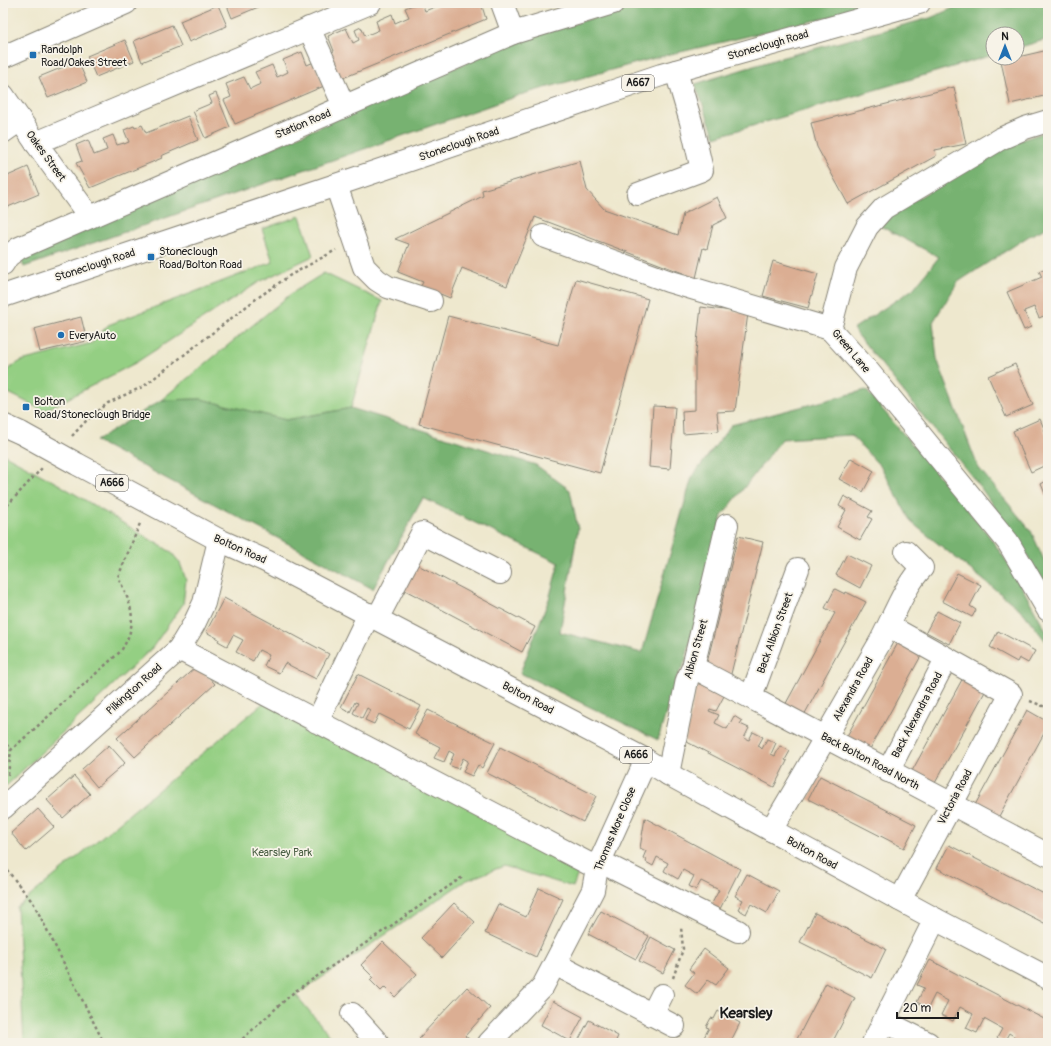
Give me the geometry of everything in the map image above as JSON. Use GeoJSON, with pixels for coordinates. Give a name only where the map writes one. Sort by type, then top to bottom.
{"type":"FeatureCollection","features":[{"type":"Feature","properties":{"kind":"street"},"geometry":{"type":"LineString","coordinates":[[3,57],[126,3]]}},
{"type":"Feature","properties":{"kind":"street"},"geometry":{"type":"LineString","coordinates":[[36,143],[370,3]]}},
{"type":"Feature","properties":{"kind":"street"},"geometry":{"type":"LineString","coordinates":[[502,3],[513,32]]}},
{"type":"Feature","properties":{"kind":"street","name":"Station Road"},"geometry":{"type":"LineString","coordinates":[[3,264],[8,256],[19,248],[89,216],[513,32],[613,3]]}},
{"type":"Feature","properties":{"kind":"street","name":"Stoneclough Road"},"geometry":{"type":"LineString","coordinates":[[4,291],[336,185],[676,71],[919,3]]}},
{"type":"Feature","properties":{"kind":"street"},"geometry":{"type":"LineString","coordinates":[[309,28],[344,106]]}},
{"type":"Feature","properties":{"kind":"street"},"geometry":{"type":"LineString","coordinates":[[638,194],[702,170],[691,122],[676,71]]}},
{"type":"Feature","properties":{"kind":"street","name":"Oakes Street"},"geometry":{"type":"LineString","coordinates":[[3,95],[12,126],[36,143],[89,216]]}},
{"type":"Feature","properties":{"kind":"street","name":"Green Lane"},"geometry":{"type":"LineString","coordinates":[[1048,121],[1025,128],[1000,139],[884,208],[867,227],[846,268],[830,329],[869,372],[1008,542],[1048,610]]}},
{"type":"Feature","properties":{"kind":"street"},"geometry":{"type":"LineString","coordinates":[[336,185],[364,266],[377,280],[388,287],[431,301]]}},
{"type":"Feature","properties":{"kind":"street"},"geometry":{"type":"LineString","coordinates":[[543,236],[668,281],[830,329]]}},
{"type":"Feature","properties":{"kind":"street","name":"Bolton Road"},"geometry":{"type":"LineString","coordinates":[[12,429],[219,540],[266,561],[646,760],[668,774],[935,919],[1048,978]]}},
{"type":"Feature","properties":{"kind":"street","name":"Albion Street"},"geometry":{"type":"LineString","coordinates":[[668,774],[687,680],[693,667],[727,525]]}},
{"type":"Feature","properties":{"kind":"street"},"geometry":{"type":"LineString","coordinates":[[317,722],[373,617],[422,533],[500,572]]}},
{"type":"Feature","properties":{"kind":"street","name":"Pilkington Road"},"geometry":{"type":"LineString","coordinates":[[3,808],[179,649],[194,624],[204,603],[219,540]]}},
{"type":"Feature","properties":{"kind":"street","name":"Alexandra Road"},"geometry":{"type":"LineString","coordinates":[[771,830],[889,626],[908,586],[922,568],[906,552]]}},
{"type":"Feature","properties":{"kind":"street","name":"Back Albion Street"},"geometry":{"type":"LineString","coordinates":[[751,697],[798,569]]}},
{"type":"Feature","properties":{"kind":"street"},"geometry":{"type":"LineString","coordinates":[[889,626],[946,659]]}},
{"type":"Feature","properties":{"kind":"street"},"geometry":{"type":"LineString","coordinates":[[179,649],[317,722],[598,864],[738,931]]}},
{"type":"Feature","properties":{"kind":"street","name":"Victoria Road"},"geometry":{"type":"LineString","coordinates":[[900,900],[1011,694],[946,659]]}},
{"type":"Feature","properties":{"kind":"street","name":"Back Alexandra Road"},"geometry":{"type":"LineString","coordinates":[[888,771],[946,659]]}},
{"type":"Feature","properties":{"kind":"street","name":"Back Bolton Road North"},"geometry":{"type":"LineString","coordinates":[[693,667],[1048,854]]}},
{"type":"Feature","properties":{"kind":"street","name":"Thomas More Close"},"geometry":{"type":"LineString","coordinates":[[489,1043],[543,986],[593,890],[598,864],[646,760]]}},
{"type":"Feature","properties":{"kind":"street"},"geometry":{"type":"LineString","coordinates":[[873,1043],[935,919]]}},
{"type":"Feature","properties":{"kind":"street"},"geometry":{"type":"LineString","coordinates":[[555,964],[674,1026]]}},
{"type":"Feature","properties":{"kind":"street"},"geometry":{"type":"LineString","coordinates":[[652,1015],[662,995]]}},
{"type":"Feature","properties":{"kind":"street"},"geometry":{"type":"LineString","coordinates":[[352,1014],[378,1043]]}},
{"type":"Feature","properties":{"kind":"street"},"geometry":{"type":"LineString","coordinates":[[884,1021],[928,1043]]}},
{"type":"Feature","properties":{"kind":"path"},"geometry":{"type":"LineString","coordinates":[[144,386],[256,299],[289,276],[354,240]]}},
{"type":"Feature","properties":{"kind":"path"},"geometry":{"type":"LineString","coordinates":[[3,740],[11,750],[120,651],[128,640],[132,627],[132,615],[129,600],[118,577],[148,502]]}},
{"type":"Feature","properties":{"kind":"path"},"geometry":{"type":"LineString","coordinates":[[3,865],[34,904],[104,1043]]}},
{"type":"Feature","properties":{"kind":"path"},"geometry":{"type":"LineString","coordinates":[[238,1043],[294,992],[464,876]]}},
{"type":"Feature","properties":{"kind":"path"},"geometry":{"type":"LineString","coordinates":[[662,995],[670,988],[683,949],[680,902]]}},
{"type":"Feature","properties":{"kind":"green space"},"geometry":{"type":"Polygon","coordinates":[[[643,3],[884,3],[655,58],[523,94],[24,267],[20,258],[516,41],[643,3]]]}},
{"type":"Feature","properties":{"kind":"green space"},"geometry":{"type":"Polygon","coordinates":[[[965,3],[1048,3],[1048,39],[1025,46],[1025,26],[985,26],[985,57],[715,137],[695,84],[780,58],[930,18],[965,3]]]}},
{"type":"Feature","properties":{"kind":"green space"},"geometry":{"type":"Polygon","coordinates":[[[1048,131],[1048,227],[1029,236],[958,282],[933,322],[937,359],[978,467],[1031,531],[1048,569],[1048,593],[1027,555],[981,488],[853,329],[913,289],[939,257],[878,225],[896,211],[1009,144],[1048,131]]]}},
{"type":"Feature","properties":{"kind":"green space"},"geometry":{"type":"Polygon","coordinates":[[[300,216],[313,256],[259,282],[137,362],[44,411],[3,390],[3,377],[7,370],[21,361],[92,343],[108,325],[273,262],[262,229],[300,216]]]}},
{"type":"Feature","properties":{"kind":"green space"},"geometry":{"type":"Polygon","coordinates":[[[324,273],[382,301],[351,408],[286,420],[201,399],[161,400],[292,293],[324,273]]]}},
{"type":"Feature","properties":{"kind":"green space"},"geometry":{"type":"Polygon","coordinates":[[[866,390],[984,529],[1010,566],[1048,634],[1048,644],[1022,611],[911,522],[881,467],[851,435],[782,439],[722,516],[685,662],[676,679],[658,740],[520,673],[549,599],[559,563],[423,498],[373,589],[96,441],[161,400],[201,399],[286,420],[351,408],[536,465],[570,490],[578,529],[560,632],[642,653],[692,477],[731,425],[866,390]]]}},
{"type":"Feature","properties":{"kind":"green space"},"geometry":{"type":"Polygon","coordinates":[[[3,454],[60,485],[171,552],[180,563],[186,580],[183,604],[152,648],[6,786],[3,783],[3,454]]]}},
{"type":"Feature","properties":{"kind":"green space","name":"Kearsley Park"},"geometry":{"type":"Polygon","coordinates":[[[268,699],[581,865],[573,887],[504,866],[465,881],[296,995],[336,1043],[24,1043],[17,907],[268,699]]]}},
{"type":"Feature","properties":{"kind":"building"},"geometry":{"type":"Polygon","coordinates":[[[226,3],[268,3],[232,18],[226,3]]]}},
{"type":"Feature","properties":{"kind":"building"},"geometry":{"type":"Polygon","coordinates":[[[422,3],[425,11],[437,6],[436,3],[481,3],[486,19],[338,80],[327,54],[334,51],[328,36],[346,28],[353,43],[359,40],[355,30],[361,27],[365,36],[379,30],[376,21],[392,14],[395,23],[409,17],[405,8],[422,3]]]}},
{"type":"Feature","properties":{"kind":"building"},"geometry":{"type":"Polygon","coordinates":[[[218,5],[227,26],[189,42],[180,21],[218,5]]]}},
{"type":"Feature","properties":{"kind":"building"},"geometry":{"type":"Polygon","coordinates":[[[172,25],[181,46],[142,62],[134,41],[172,25]]]}},
{"type":"Feature","properties":{"kind":"building"},"geometry":{"type":"Polygon","coordinates":[[[125,40],[134,61],[96,77],[87,56],[125,40]]]}},
{"type":"Feature","properties":{"kind":"building"},"geometry":{"type":"Polygon","coordinates":[[[1048,50],[1048,95],[1010,104],[1002,66],[1025,66],[1025,55],[1048,50]]]}},
{"type":"Feature","properties":{"kind":"building"},"geometry":{"type":"Polygon","coordinates":[[[302,52],[307,65],[314,62],[324,86],[235,124],[224,100],[231,97],[226,84],[244,77],[250,89],[261,84],[255,72],[272,65],[277,77],[282,75],[288,72],[283,60],[302,52]]]}},
{"type":"Feature","properties":{"kind":"building"},"geometry":{"type":"Polygon","coordinates":[[[78,61],[87,82],[48,98],[39,77],[78,61]]]}},
{"type":"Feature","properties":{"kind":"building"},"geometry":{"type":"Polygon","coordinates":[[[954,87],[966,144],[935,150],[936,156],[848,204],[817,147],[811,123],[954,87]]]}},
{"type":"Feature","properties":{"kind":"building"},"geometry":{"type":"Polygon","coordinates":[[[216,93],[230,127],[205,138],[193,111],[212,103],[209,96],[216,93]]]}},
{"type":"Feature","properties":{"kind":"building"},"geometry":{"type":"Polygon","coordinates":[[[188,116],[198,140],[161,156],[162,158],[90,188],[76,163],[82,161],[76,145],[88,140],[94,155],[107,150],[103,139],[113,135],[117,145],[129,142],[124,130],[142,125],[146,133],[188,116]]]}},
{"type":"Feature","properties":{"kind":"building"},"geometry":{"type":"Polygon","coordinates":[[[580,161],[587,190],[604,209],[678,235],[683,214],[717,197],[727,218],[713,225],[707,249],[703,248],[696,278],[535,217],[507,286],[462,268],[450,298],[421,286],[423,282],[398,272],[409,244],[395,239],[483,196],[482,190],[580,161]]]}},
{"type":"Feature","properties":{"kind":"building"},"geometry":{"type":"Polygon","coordinates":[[[28,167],[39,194],[3,209],[3,178],[28,167]]]}},
{"type":"Feature","properties":{"kind":"building"},"geometry":{"type":"Polygon","coordinates":[[[773,261],[818,274],[808,308],[763,296],[773,261]]]}},
{"type":"Feature","properties":{"kind":"building"},"geometry":{"type":"Polygon","coordinates":[[[1048,267],[1048,314],[1039,318],[1034,307],[1024,311],[1031,327],[1024,330],[1007,292],[1042,277],[1039,271],[1048,267]]]}},
{"type":"Feature","properties":{"kind":"building"},"geometry":{"type":"Polygon","coordinates":[[[576,279],[648,299],[600,473],[419,424],[448,316],[558,345],[576,279]]]}},
{"type":"Feature","properties":{"kind":"building"},"geometry":{"type":"Polygon","coordinates":[[[701,307],[748,313],[735,411],[717,412],[719,431],[683,434],[682,411],[695,410],[695,360],[701,307]]]}},
{"type":"Feature","properties":{"kind":"building","name":"EveryAuto"},"geometry":{"type":"Polygon","coordinates":[[[81,317],[87,341],[40,352],[34,329],[81,317]]]}},
{"type":"Feature","properties":{"kind":"building"},"geometry":{"type":"Polygon","coordinates":[[[1015,364],[1033,405],[1006,417],[988,376],[1015,364]]]}},
{"type":"Feature","properties":{"kind":"building"},"geometry":{"type":"Polygon","coordinates":[[[653,406],[675,407],[670,469],[649,467],[653,406]]]}},
{"type":"Feature","properties":{"kind":"building"},"geometry":{"type":"Polygon","coordinates":[[[1040,419],[1048,438],[1048,464],[1031,472],[1013,431],[1040,419]]]}},
{"type":"Feature","properties":{"kind":"building"},"geometry":{"type":"Polygon","coordinates":[[[851,458],[874,471],[863,492],[839,479],[851,458]]]}},
{"type":"Feature","properties":{"kind":"building"},"geometry":{"type":"Polygon","coordinates":[[[1048,480],[1048,501],[1041,484],[1048,480]]]}},
{"type":"Feature","properties":{"kind":"building"},"geometry":{"type":"Polygon","coordinates":[[[844,496],[872,511],[868,517],[872,519],[860,540],[837,527],[846,510],[839,506],[844,496]]]}},
{"type":"Feature","properties":{"kind":"building"},"geometry":{"type":"Polygon","coordinates":[[[738,536],[763,542],[730,678],[706,667],[738,536]]]}},
{"type":"Feature","properties":{"kind":"building"},"geometry":{"type":"Polygon","coordinates":[[[847,554],[871,566],[860,588],[836,575],[847,554]]]}},
{"type":"Feature","properties":{"kind":"building"},"geometry":{"type":"Polygon","coordinates":[[[416,564],[535,627],[522,652],[403,589],[416,564]]]}},
{"type":"Feature","properties":{"kind":"building"},"geometry":{"type":"Polygon","coordinates":[[[957,573],[981,585],[970,606],[976,610],[972,617],[942,601],[957,573]]]}},
{"type":"Feature","properties":{"kind":"building"},"geometry":{"type":"Polygon","coordinates":[[[835,589],[845,594],[846,592],[866,602],[803,717],[784,707],[835,613],[825,608],[835,589]]]}},
{"type":"Feature","properties":{"kind":"building"},"geometry":{"type":"Polygon","coordinates":[[[224,598],[329,654],[316,679],[285,663],[279,673],[264,666],[269,655],[259,650],[253,661],[236,652],[243,640],[233,635],[227,646],[218,641],[219,639],[206,632],[224,598]]]}},
{"type":"Feature","properties":{"kind":"building"},"geometry":{"type":"Polygon","coordinates":[[[937,611],[960,623],[949,644],[926,632],[937,611]]]}},
{"type":"Feature","properties":{"kind":"building"},"geometry":{"type":"Polygon","coordinates":[[[998,631],[1035,651],[1028,663],[1019,658],[1017,662],[990,647],[998,631]]]}},
{"type":"Feature","properties":{"kind":"building"},"geometry":{"type":"Polygon","coordinates":[[[899,641],[922,654],[870,749],[847,736],[899,641]]]}},
{"type":"Feature","properties":{"kind":"building"},"geometry":{"type":"Polygon","coordinates":[[[198,665],[215,684],[135,757],[117,738],[198,665]]]}},
{"type":"Feature","properties":{"kind":"building"},"geometry":{"type":"Polygon","coordinates":[[[358,674],[421,706],[409,729],[379,714],[374,724],[365,720],[370,710],[367,708],[362,718],[353,713],[358,703],[355,702],[350,712],[341,707],[358,674]]]}},
{"type":"Feature","properties":{"kind":"building"},"geometry":{"type":"Polygon","coordinates":[[[964,676],[987,688],[935,783],[912,771],[964,676]]]}},
{"type":"Feature","properties":{"kind":"building"},"geometry":{"type":"Polygon","coordinates":[[[697,682],[724,696],[716,711],[710,709],[709,711],[719,715],[715,723],[727,729],[734,716],[742,721],[740,724],[749,728],[744,738],[749,740],[753,732],[763,737],[758,746],[762,749],[767,739],[776,743],[771,754],[775,756],[780,746],[790,751],[785,760],[787,761],[774,787],[685,741],[697,682]]]}},
{"type":"Feature","properties":{"kind":"building"},"geometry":{"type":"Polygon","coordinates":[[[428,710],[495,743],[482,768],[478,765],[472,776],[463,772],[468,761],[463,758],[458,769],[449,765],[454,754],[449,751],[444,762],[434,758],[440,747],[415,734],[428,710]]]}},
{"type":"Feature","properties":{"kind":"building"},"geometry":{"type":"Polygon","coordinates":[[[1027,710],[1048,722],[1048,726],[998,818],[975,805],[1027,710]]]}},
{"type":"Feature","properties":{"kind":"building"},"geometry":{"type":"Polygon","coordinates":[[[109,745],[125,763],[97,787],[82,769],[109,745]]]}},
{"type":"Feature","properties":{"kind":"building"},"geometry":{"type":"Polygon","coordinates":[[[500,747],[596,796],[583,822],[487,773],[500,747]]]}},
{"type":"Feature","properties":{"kind":"building"},"geometry":{"type":"Polygon","coordinates":[[[74,776],[90,794],[63,818],[47,800],[74,776]]]}},
{"type":"Feature","properties":{"kind":"building"},"geometry":{"type":"Polygon","coordinates":[[[820,776],[916,825],[904,848],[808,799],[820,776]]]}},
{"type":"Feature","properties":{"kind":"building"},"geometry":{"type":"Polygon","coordinates":[[[38,809],[54,827],[26,851],[11,833],[38,809]]]}},
{"type":"Feature","properties":{"kind":"building"},"geometry":{"type":"Polygon","coordinates":[[[645,818],[740,869],[718,913],[709,909],[719,890],[701,881],[696,890],[689,886],[694,876],[683,870],[678,879],[664,871],[668,863],[657,857],[653,866],[646,862],[647,860],[643,858],[646,851],[640,848],[645,818]]]}},
{"type":"Feature","properties":{"kind":"building"},"geometry":{"type":"Polygon","coordinates":[[[949,845],[1048,896],[1048,925],[937,868],[949,845]]]}},
{"type":"Feature","properties":{"kind":"building"},"geometry":{"type":"Polygon","coordinates":[[[747,874],[779,891],[767,913],[751,904],[746,914],[738,909],[743,900],[735,896],[747,874]]]}},
{"type":"Feature","properties":{"kind":"building"},"geometry":{"type":"Polygon","coordinates":[[[539,888],[563,899],[536,957],[485,933],[498,904],[526,917],[539,888]]]}},
{"type":"Feature","properties":{"kind":"building"},"geometry":{"type":"Polygon","coordinates":[[[454,903],[475,922],[442,958],[421,938],[454,903]]]}},
{"type":"Feature","properties":{"kind":"building"},"geometry":{"type":"Polygon","coordinates":[[[601,911],[649,936],[636,959],[588,934],[601,911]]]}},
{"type":"Feature","properties":{"kind":"building"},"geometry":{"type":"Polygon","coordinates":[[[815,913],[886,949],[872,978],[800,942],[815,913]]]}},
{"type":"Feature","properties":{"kind":"building"},"geometry":{"type":"Polygon","coordinates":[[[651,937],[675,950],[663,973],[639,961],[651,937]]]}},
{"type":"Feature","properties":{"kind":"building"},"geometry":{"type":"Polygon","coordinates":[[[383,942],[417,974],[395,997],[385,987],[381,991],[370,980],[373,977],[361,965],[383,942]]]}},
{"type":"Feature","properties":{"kind":"building"},"geometry":{"type":"Polygon","coordinates":[[[704,949],[729,968],[716,985],[708,980],[697,994],[685,985],[694,973],[689,969],[704,949]]]}},
{"type":"Feature","properties":{"kind":"building"},"geometry":{"type":"Polygon","coordinates":[[[930,960],[1048,1021],[1048,1043],[1027,1043],[1023,1041],[1022,1043],[1012,1043],[1015,1037],[1009,1033],[1004,1042],[997,1038],[1002,1029],[984,1019],[977,1033],[966,1028],[973,1014],[960,1007],[953,1021],[941,1015],[948,1001],[935,994],[928,1008],[917,1002],[924,988],[917,985],[930,960]]]}},
{"type":"Feature","properties":{"kind":"building"},"geometry":{"type":"Polygon","coordinates":[[[826,983],[855,998],[832,1043],[804,1043],[797,1039],[826,983]]]}},
{"type":"Feature","properties":{"kind":"building"},"geometry":{"type":"Polygon","coordinates":[[[467,987],[490,1008],[465,1036],[469,1039],[465,1043],[424,1043],[419,1038],[467,987]]]}},
{"type":"Feature","properties":{"kind":"building"},"geometry":{"type":"Polygon","coordinates":[[[553,1001],[583,1017],[570,1041],[541,1025],[553,1001]]]}},
{"type":"Feature","properties":{"kind":"building"},"geometry":{"type":"Polygon","coordinates":[[[718,1011],[740,1023],[730,1043],[706,1043],[702,1041],[709,1028],[706,1027],[711,1018],[714,1019],[718,1011]]]}},
{"type":"Feature","properties":{"kind":"building"},"geometry":{"type":"Polygon","coordinates":[[[589,1020],[618,1036],[615,1043],[577,1043],[589,1020]]]}},
{"type":"Feature","properties":{"kind":"place","name":"Randolph Road/Oakes Street"},"geometry":{"type":"Point","coordinates":[33,55]}},
{"type":"Feature","properties":{"kind":"place","name":"Stoneclough Road/Bolton Road"},"geometry":{"type":"Point","coordinates":[151,257]}},
{"type":"Feature","properties":{"kind":"place","name":"EveryAuto"},"geometry":{"type":"Point","coordinates":[61,335]}},
{"type":"Feature","properties":{"kind":"place","name":"Bolton Road/Stoneclough Bridge"},"geometry":{"type":"Point","coordinates":[26,407]}},
{"type":"Feature","properties":{"kind":"district","name":"Kearsley"},"geometry":{"type":"Point","coordinates":[746,1013]}}]}
